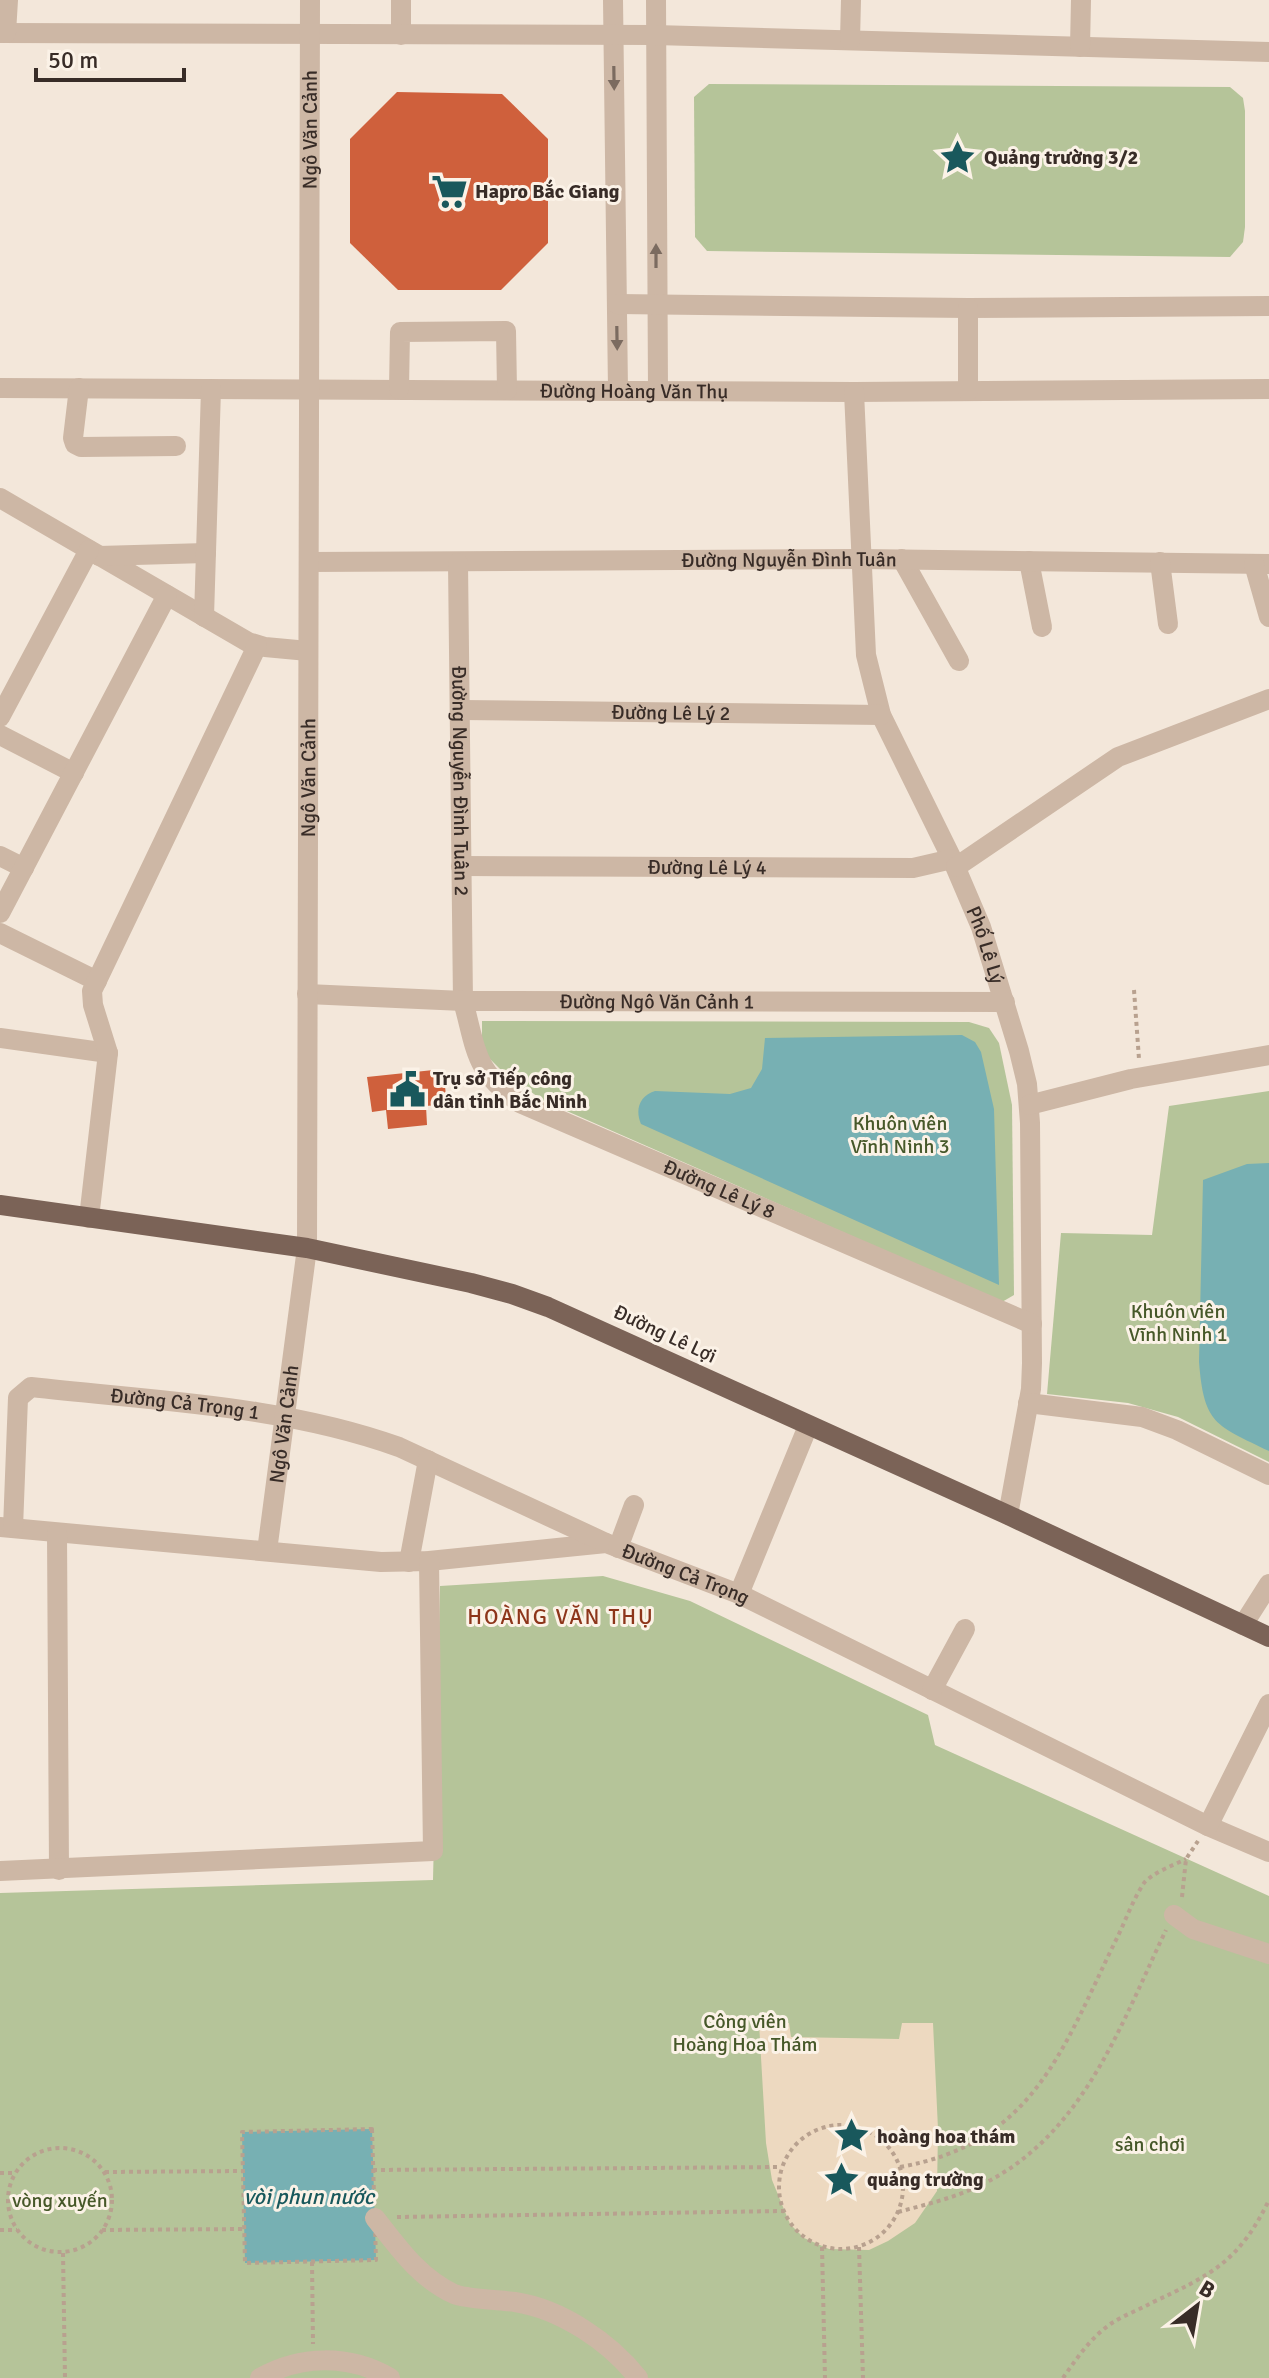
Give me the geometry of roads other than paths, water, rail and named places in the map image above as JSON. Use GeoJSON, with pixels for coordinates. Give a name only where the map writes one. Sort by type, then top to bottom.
{"type":"FeatureCollection","features":[{"type":"Feature","properties":{"kind":"main road","name":"Đường Lê Lợi"},"geometry":{"type":"LineString","coordinates":[[0,1205],[307,1248],[512,1294],[548,1307],[1008,1515],[1269,1637]]}},
{"type":"Feature","properties":{"kind":"street"},"geometry":{"type":"LineString","coordinates":[[8,0],[3,33],[655,35],[1269,52]]}},
{"type":"Feature","properties":{"kind":"street","name":"Ngô Văn Cảnh"},"geometry":{"type":"LineString","coordinates":[[267,1551],[307,1248],[310,0]]}},
{"type":"Feature","properties":{"kind":"street"},"geometry":{"type":"LineString","coordinates":[[401,0],[401,35]]}},
{"type":"Feature","properties":{"kind":"street"},"geometry":{"type":"LineString","coordinates":[[613,0],[618,390]]}},
{"type":"Feature","properties":{"kind":"street"},"geometry":{"type":"LineString","coordinates":[[656,0],[658,390]]}},
{"type":"Feature","properties":{"kind":"street"},"geometry":{"type":"LineString","coordinates":[[850,40],[851,0]]}},
{"type":"Feature","properties":{"kind":"street"},"geometry":{"type":"LineString","coordinates":[[1080,47],[1081,0]]}},
{"type":"Feature","properties":{"kind":"street"},"geometry":{"type":"LineString","coordinates":[[1269,298],[1269,326]]}},
{"type":"Feature","properties":{"kind":"street"},"geometry":{"type":"LineString","coordinates":[[617,304],[968,308],[1269,306]]}},
{"type":"Feature","properties":{"kind":"street"},"geometry":{"type":"LineString","coordinates":[[968,308],[968,391]]}},
{"type":"Feature","properties":{"kind":"street"},"geometry":{"type":"LineString","coordinates":[[399,389],[400,332],[506,331],[507,390]]}},
{"type":"Feature","properties":{"kind":"street","name":"Đường Hoàng Văn Thụ"},"geometry":{"type":"LineString","coordinates":[[0,388],[854,392],[1269,389]]}},
{"type":"Feature","properties":{"kind":"street"},"geometry":{"type":"LineString","coordinates":[[79,388],[73,438],[75,444],[81,447],[176,446]]}},
{"type":"Feature","properties":{"kind":"street"},"geometry":{"type":"LineString","coordinates":[[204,617],[211,389]]}},
{"type":"Feature","properties":{"kind":"street","name":"Phố Lê Lý"},"geometry":{"type":"LineString","coordinates":[[854,392],[866,655],[881,715],[954,863],[981,927],[1027,1084],[1032,1363],[1008,1515]]}},
{"type":"Feature","properties":{"kind":"street"},"geometry":{"type":"LineString","coordinates":[[0,498],[257,646],[308,651]]}},
{"type":"Feature","properties":{"kind":"street"},"geometry":{"type":"LineString","coordinates":[[94,553],[206,553]]}},
{"type":"Feature","properties":{"kind":"street"},"geometry":{"type":"LineString","coordinates":[[0,717],[94,553]]}},
{"type":"Feature","properties":{"kind":"street"},"geometry":{"type":"LineString","coordinates":[[902,559],[959,661]]}},
{"type":"Feature","properties":{"kind":"street","name":"Đường Nguyễn Đình Tuân"},"geometry":{"type":"LineString","coordinates":[[309,562],[902,559],[1261,564]]}},
{"type":"Feature","properties":{"kind":"street"},"geometry":{"type":"LineString","coordinates":[[1029,561],[1042,627]]}},
{"type":"Feature","properties":{"kind":"street"},"geometry":{"type":"LineString","coordinates":[[1160,562],[1168,624]]}},
{"type":"Feature","properties":{"kind":"street","name":"Đường Nguyễn Đình Tuân 2"},"geometry":{"type":"LineString","coordinates":[[458,563],[463,1001]]}},
{"type":"Feature","properties":{"kind":"street"},"geometry":{"type":"LineString","coordinates":[[1261,564],[1269,617]]}},
{"type":"Feature","properties":{"kind":"street"},"geometry":{"type":"LineString","coordinates":[[0,913],[167,595]]}},
{"type":"Feature","properties":{"kind":"street"},"geometry":{"type":"LineString","coordinates":[[89,1218],[108,1053],[93,1005],[92,991],[257,646]]}},
{"type":"Feature","properties":{"kind":"street"},"geometry":{"type":"LineString","coordinates":[[954,863],[1118,757],[1269,699]]}},
{"type":"Feature","properties":{"kind":"street","name":"Đường Lê Lý 2"},"geometry":{"type":"LineString","coordinates":[[461,710],[881,715]]}},
{"type":"Feature","properties":{"kind":"street"},"geometry":{"type":"LineString","coordinates":[[0,735],[74,773]]}},
{"type":"Feature","properties":{"kind":"street"},"geometry":{"type":"LineString","coordinates":[[0,856],[24,868]]}},
{"type":"Feature","properties":{"kind":"street","name":"Đường Lê Lý 4"},"geometry":{"type":"LineString","coordinates":[[461,866],[913,868],[954,863]]}},
{"type":"Feature","properties":{"kind":"street"},"geometry":{"type":"LineString","coordinates":[[0,933],[97,981]]}},
{"type":"Feature","properties":{"kind":"street","name":"Đường Ngô Văn Cảnh 1"},"geometry":{"type":"LineString","coordinates":[[307,994],[463,1001],[1005,1002]]}},
{"type":"Feature","properties":{"kind":"street","name":"Đường Lê Lý 8"},"geometry":{"type":"LineString","coordinates":[[463,1001],[480,1064],[496,1086],[520,1103],[1032,1324]]}},
{"type":"Feature","properties":{"kind":"street"},"geometry":{"type":"LineString","coordinates":[[0,1038],[108,1053]]}},
{"type":"Feature","properties":{"kind":"street"},"geometry":{"type":"LineString","coordinates":[[1029,1105],[1140,1078],[1269,1055]]}},
{"type":"Feature","properties":{"kind":"street","name":"Đường Cả Trọng 1"},"geometry":{"type":"LineString","coordinates":[[6,1528],[18,1398],[31,1387],[284,1416],[370,1437],[428,1460],[612,1545]]}},
{"type":"Feature","properties":{"kind":"street"},"geometry":{"type":"LineString","coordinates":[[1028,1403],[1142,1417],[1177,1430],[1269,1475]]}},
{"type":"Feature","properties":{"kind":"street"},"geometry":{"type":"LineString","coordinates":[[739,1594],[808,1426]]}},
{"type":"Feature","properties":{"kind":"street"},"geometry":{"type":"LineString","coordinates":[[0,1871],[433,1851],[419,1562],[428,1460]]}},
{"type":"Feature","properties":{"kind":"street"},"geometry":{"type":"LineString","coordinates":[[612,1545],[634,1505]]}},
{"type":"Feature","properties":{"kind":"street","name":"Đường Cả Trọng"},"geometry":{"type":"LineString","coordinates":[[6,1528],[419,1562],[612,1545],[739,1594],[1208,1826],[1269,1852]]}},
{"type":"Feature","properties":{"kind":"street"},"geometry":{"type":"LineString","coordinates":[[57,1533],[59,1870]]}},
{"type":"Feature","properties":{"kind":"street"},"geometry":{"type":"LineString","coordinates":[[1243,1625],[1269,1584]]}},
{"type":"Feature","properties":{"kind":"street"},"geometry":{"type":"LineString","coordinates":[[932,1690],[965,1629]]}},
{"type":"Feature","properties":{"kind":"street"},"geometry":{"type":"LineString","coordinates":[[1208,1826],[1269,1704]]}},
{"type":"Feature","properties":{"kind":"street"},"geometry":{"type":"LineString","coordinates":[[1174,1915],[1193,1929],[1269,1954]]}},
{"type":"Feature","properties":{"kind":"street"},"geometry":{"type":"LineString","coordinates":[[375,2218],[426,2278],[457,2296],[530,2304],[580,2326],[622,2357],[638,2378]]}},
{"type":"Feature","properties":{"kind":"street"},"geometry":{"type":"LineString","coordinates":[[260,2378],[286,2365],[313,2359],[350,2364],[390,2378]]}},
{"type":"Feature","properties":{"kind":"water"},"geometry":{"type":"Polygon","coordinates":[[[962,1035],[975,1042],[981,1052],[994,1109],[999,1285],[641,1124],[639,1119],[642,1100],[655,1091],[730,1094],[751,1088],[762,1069],[765,1038],[962,1035]]]}},
{"type":"Feature","properties":{"kind":"water"},"geometry":{"type":"Polygon","coordinates":[[[1269,1163],[1269,1451],[1236,1435],[1216,1420],[1205,1399],[1199,1362],[1203,1180],[1247,1164],[1269,1163]]]}},
{"type":"Feature","properties":{"kind":"water","name":"vòi phun nước"},"geometry":{"type":"Polygon","coordinates":[[[372,2129],[376,2260],[245,2263],[242,2132],[372,2129]]]}},
{"type":"Feature","properties":{"kind":"place","name":"Quảng trường 3/2"},"geometry":{"type":"Point","coordinates":[958,157]}},
{"type":"Feature","properties":{"kind":"place","name":"Hapro Bắc Giang"},"geometry":{"type":"Point","coordinates":[449,191]}},
{"type":"Feature","properties":{"kind":"place","name":"Trụ sở Tiếp công dân tỉnh Bắc Ninh"},"geometry":{"type":"Point","coordinates":[407,1090]}},
{"type":"Feature","properties":{"kind":"place","name":"hoàng hoa thám"},"geometry":{"type":"Point","coordinates":[851,2136]}},
{"type":"Feature","properties":{"kind":"place","name":"quảng trường"},"geometry":{"type":"Point","coordinates":[841,2179]}},
{"type":"Feature","properties":{"kind":"district","name":"HOÀNG VĂN THỤ"},"geometry":{"type":"Point","coordinates":[561,1616]}},
{"type":"Feature","properties":{"kind":"park label","name":"Khuôn viên Vĩnh Ninh 3"},"geometry":{"type":"Point","coordinates":[900,1134]}},
{"type":"Feature","properties":{"kind":"park label","name":"Khuôn viên Vĩnh Ninh 1"},"geometry":{"type":"Point","coordinates":[1178,1322]}},
{"type":"Feature","properties":{"kind":"park label","name":"Công viên Hoàng Hoa Thám"},"geometry":{"type":"Point","coordinates":[745,2032]}},
{"type":"Feature","properties":{"kind":"park label","name":"sân chơi"},"geometry":{"type":"Point","coordinates":[1150,2144]}},
{"type":"Feature","properties":{"kind":"park label","name":"vòng xuyến"},"geometry":{"type":"Point","coordinates":[60,2200]}}]}
